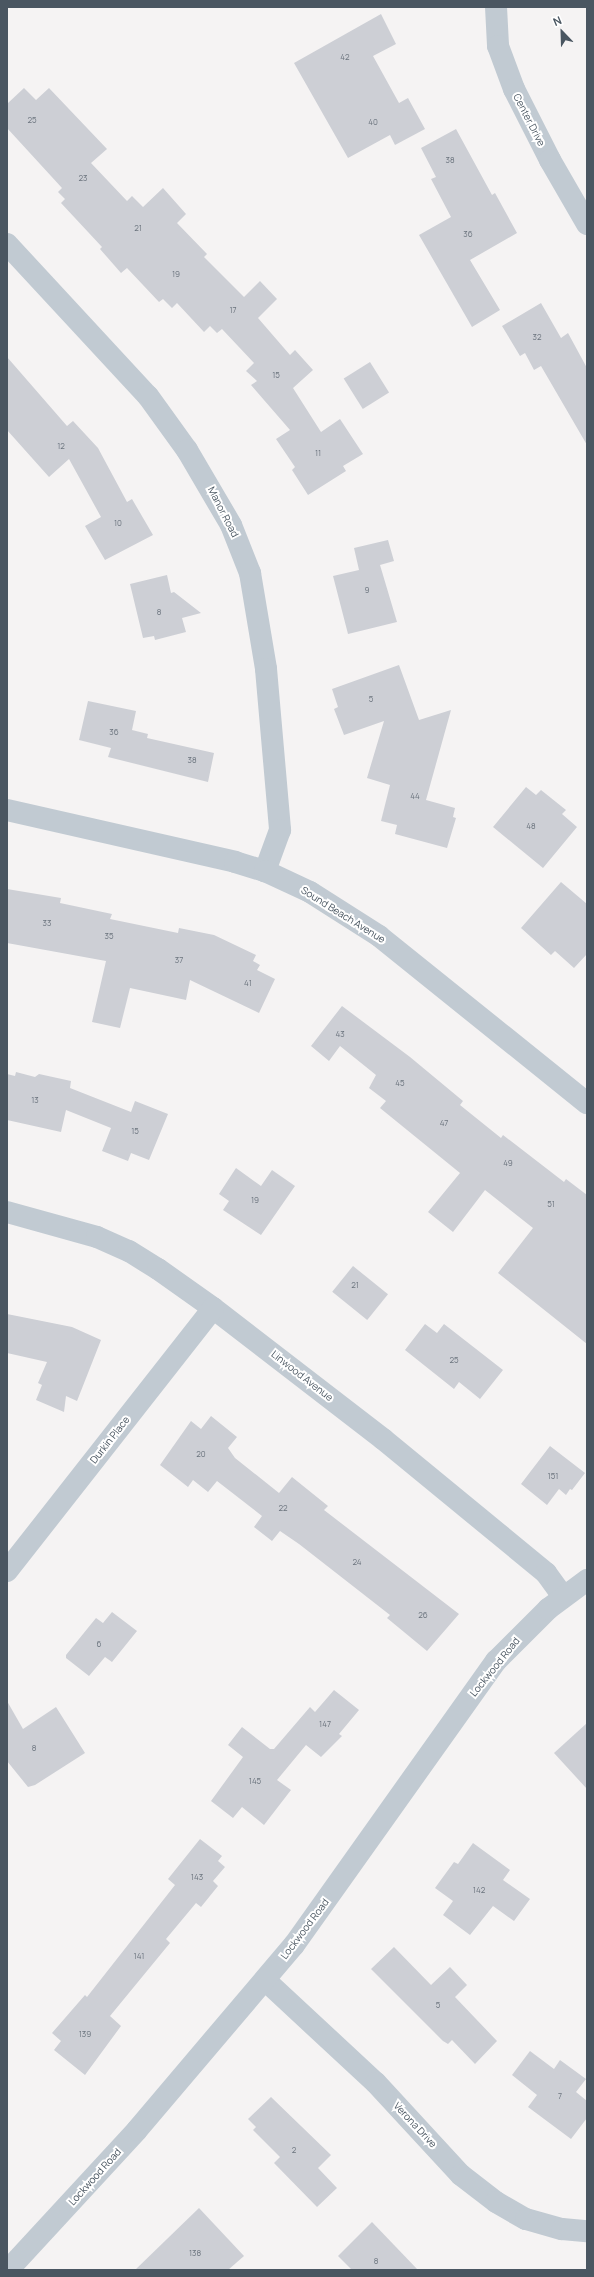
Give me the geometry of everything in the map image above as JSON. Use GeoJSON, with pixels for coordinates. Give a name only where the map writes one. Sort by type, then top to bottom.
{"type":"FeatureCollection","features":[{"type":"Feature","properties":{"kind":"street","name":"Center Drive"},"geometry":{"type":"LineString","coordinates":[[496,7],[498,46],[514,89],[550,160],[587,224]]}},
{"type":"Feature","properties":{"kind":"street","name":"Manor Road"},"geometry":{"type":"LineString","coordinates":[[7,244],[148,396],[187,450],[231,525],[250,573],[266,669],[280,830],[265,871]]}},
{"type":"Feature","properties":{"kind":"street","name":"Sound Beach Avenue"},"geometry":{"type":"LineString","coordinates":[[7,810],[265,871],[310,892],[379,936],[587,1103]]}},
{"type":"Feature","properties":{"kind":"street","name":"Linwood Avenue"},"geometry":{"type":"LineString","coordinates":[[7,1212],[97,1237],[128,1250],[213,1308],[383,1439],[546,1573],[563,1596]]}},
{"type":"Feature","properties":{"kind":"street","name":"Durkin Place"},"geometry":{"type":"LineString","coordinates":[[7,1571],[213,1308]]}},
{"type":"Feature","properties":{"kind":"street","name":"Lockwood Road"},"geometry":{"type":"LineString","coordinates":[[8,2270],[138,2130],[265,1980],[358,1859],[496,1661],[534,1621],[563,1596],[587,1580]]}},
{"type":"Feature","properties":{"kind":"street","name":"Verona Drive"},"geometry":{"type":"LineString","coordinates":[[265,1980],[376,2083],[461,2175],[496,2202],[526,2218],[562,2229],[587,2231]]}},
{"type":"Feature","properties":{"kind":"building"},"geometry":{"type":"Polygon","coordinates":[[[381,14],[396,44],[373,56],[399,103],[408,98],[425,129],[395,145],[390,135],[348,158],[294,63],[381,14]]]}},
{"type":"Feature","properties":{"kind":"building"},"geometry":{"type":"Polygon","coordinates":[[[24,88],[36,100],[49,88],[107,149],[91,163],[127,201],[132,196],[143,207],[163,188],[186,214],[177,223],[207,254],[204,257],[244,297],[260,281],[277,299],[258,318],[290,355],[295,350],[313,370],[293,388],[321,432],[340,419],[363,454],[343,466],[346,471],[308,495],[292,470],[295,467],[276,439],[290,430],[251,385],[257,381],[246,371],[254,363],[222,329],[217,333],[210,326],[204,332],[177,303],[172,308],[163,299],[159,302],[127,268],[121,273],[100,249],[102,247],[61,203],[65,199],[58,192],[62,188],[7,128],[7,104],[24,88]]]}},
{"type":"Feature","properties":{"kind":"building"},"geometry":{"type":"Polygon","coordinates":[[[456,129],[492,195],[495,193],[517,233],[470,260],[500,310],[472,327],[419,235],[451,217],[431,179],[436,177],[421,148],[456,129]]]}},
{"type":"Feature","properties":{"kind":"building"},"geometry":{"type":"Polygon","coordinates":[[[541,303],[561,338],[568,333],[587,368],[587,445],[541,366],[534,370],[525,353],[520,356],[502,326],[541,303]]]}},
{"type":"Feature","properties":{"kind":"building"},"geometry":{"type":"Polygon","coordinates":[[[7,357],[67,426],[73,421],[98,448],[127,502],[132,499],[153,535],[105,560],[85,526],[101,517],[69,459],[49,477],[7,430],[7,357]]]}},
{"type":"Feature","properties":{"kind":"building"},"geometry":{"type":"Polygon","coordinates":[[[370,362],[389,393],[363,409],[344,378],[370,362]]]}},
{"type":"Feature","properties":{"kind":"building"},"geometry":{"type":"Polygon","coordinates":[[[388,540],[394,561],[380,565],[397,622],[348,634],[333,576],[359,570],[354,548],[388,540]]]}},
{"type":"Feature","properties":{"kind":"building"},"geometry":{"type":"Polygon","coordinates":[[[167,575],[171,593],[174,592],[201,613],[182,618],[186,632],[155,640],[154,636],[143,638],[130,584],[167,575]]]}},
{"type":"Feature","properties":{"kind":"building"},"geometry":{"type":"Polygon","coordinates":[[[399,665],[419,720],[451,710],[426,800],[455,808],[453,817],[456,818],[447,848],[395,834],[397,825],[381,821],[390,785],[367,778],[384,721],[344,735],[334,709],[338,707],[332,689],[399,665]]]}},
{"type":"Feature","properties":{"kind":"building"},"geometry":{"type":"Polygon","coordinates":[[[88,701],[136,711],[132,730],[148,734],[147,738],[214,753],[208,782],[108,757],[111,748],[79,740],[88,701]]]}},
{"type":"Feature","properties":{"kind":"building"},"geometry":{"type":"Polygon","coordinates":[[[526,787],[536,795],[541,790],[566,810],[562,814],[577,827],[543,868],[493,827],[526,787]]]}},
{"type":"Feature","properties":{"kind":"building"},"geometry":{"type":"Polygon","coordinates":[[[561,882],[587,904],[587,954],[574,968],[555,951],[551,955],[521,928],[561,882]]]}},
{"type":"Feature","properties":{"kind":"building"},"geometry":{"type":"Polygon","coordinates":[[[7,889],[61,898],[60,903],[112,914],[110,919],[178,933],[179,928],[214,935],[256,955],[253,961],[260,965],[257,970],[275,979],[259,1013],[190,980],[186,1000],[130,988],[120,1028],[92,1022],[106,961],[7,943],[7,889]]]}},
{"type":"Feature","properties":{"kind":"building"},"geometry":{"type":"Polygon","coordinates":[[[342,1006],[410,1057],[463,1101],[460,1105],[501,1138],[503,1135],[564,1182],[566,1179],[587,1195],[587,1344],[498,1273],[533,1228],[485,1190],[453,1232],[428,1212],[460,1173],[380,1108],[386,1101],[369,1088],[376,1075],[340,1046],[329,1061],[311,1046],[342,1006]]]}},
{"type":"Feature","properties":{"kind":"building"},"geometry":{"type":"Polygon","coordinates":[[[16,1072],[35,1077],[39,1074],[71,1081],[70,1088],[131,1112],[135,1101],[168,1114],[149,1160],[131,1153],[128,1161],[102,1151],[111,1128],[66,1110],[61,1132],[7,1120],[7,1074],[15,1076],[16,1072]]]}},
{"type":"Feature","properties":{"kind":"building"},"geometry":{"type":"Polygon","coordinates":[[[236,1168],[261,1186],[272,1170],[295,1186],[261,1235],[223,1210],[229,1201],[219,1194],[236,1168]]]}},
{"type":"Feature","properties":{"kind":"building"},"geometry":{"type":"Polygon","coordinates":[[[353,1266],[388,1294],[367,1320],[332,1292],[353,1266]]]}},
{"type":"Feature","properties":{"kind":"building"},"geometry":{"type":"Polygon","coordinates":[[[7,1314],[72,1327],[101,1340],[77,1401],[66,1396],[64,1412],[36,1400],[42,1385],[38,1383],[47,1362],[7,1353],[7,1314]]]}},
{"type":"Feature","properties":{"kind":"building"},"geometry":{"type":"Polygon","coordinates":[[[425,1324],[437,1333],[444,1324],[503,1370],[480,1399],[459,1382],[454,1389],[405,1350],[425,1324]]]}},
{"type":"Feature","properties":{"kind":"building"},"geometry":{"type":"Polygon","coordinates":[[[211,1416],[237,1437],[228,1448],[235,1458],[279,1493],[292,1477],[328,1506],[324,1510],[459,1614],[427,1651],[387,1618],[390,1615],[299,1544],[280,1531],[272,1541],[254,1527],[262,1516],[217,1481],[208,1492],[193,1480],[188,1487],[160,1465],[191,1421],[201,1429],[211,1416]]]}},
{"type":"Feature","properties":{"kind":"building"},"geometry":{"type":"Polygon","coordinates":[[[550,1446],[585,1473],[572,1490],[570,1489],[566,1495],[559,1489],[547,1505],[521,1484],[550,1446]]]}},
{"type":"Feature","properties":{"kind":"building"},"geometry":{"type":"Polygon","coordinates":[[[112,1612],[137,1631],[112,1662],[105,1657],[89,1676],[66,1658],[66,1655],[96,1618],[103,1623],[112,1612]]]}},
{"type":"Feature","properties":{"kind":"building"},"geometry":{"type":"Polygon","coordinates":[[[334,1690],[359,1710],[339,1734],[342,1736],[321,1757],[306,1745],[277,1780],[291,1790],[264,1825],[242,1807],[233,1818],[211,1801],[243,1757],[228,1745],[242,1727],[270,1749],[274,1749],[310,1707],[315,1712],[334,1690]]]}},
{"type":"Feature","properties":{"kind":"building"},"geometry":{"type":"Polygon","coordinates":[[[7,1701],[23,1729],[56,1707],[85,1753],[35,1785],[28,1787],[7,1761],[7,1701]]]}},
{"type":"Feature","properties":{"kind":"building"},"geometry":{"type":"Polygon","coordinates":[[[587,1723],[587,1789],[554,1753],[587,1723]]]}},
{"type":"Feature","properties":{"kind":"building"},"geometry":{"type":"Polygon","coordinates":[[[200,1839],[222,1856],[218,1861],[225,1867],[213,1881],[218,1886],[201,1907],[196,1903],[166,1939],[170,1943],[110,2016],[121,2026],[85,2075],[54,2050],[61,2041],[52,2033],[85,1995],[87,1997],[175,1885],[168,1879],[200,1839]]]}},
{"type":"Feature","properties":{"kind":"building"},"geometry":{"type":"Polygon","coordinates":[[[473,1843],[510,1870],[503,1880],[530,1899],[514,1921],[493,1906],[470,1935],[443,1915],[453,1901],[435,1888],[454,1862],[458,1864],[473,1843]]]}},
{"type":"Feature","properties":{"kind":"building"},"geometry":{"type":"Polygon","coordinates":[[[394,1947],[431,1985],[450,1967],[467,1985],[455,1997],[497,2041],[475,2064],[452,2040],[448,2044],[443,2041],[371,1969],[394,1947]]]}},
{"type":"Feature","properties":{"kind":"building"},"geometry":{"type":"Polygon","coordinates":[[[530,2051],[554,2069],[560,2060],[586,2079],[576,2092],[587,2101],[587,2118],[571,2139],[528,2107],[537,2095],[512,2075],[530,2051]]]}},
{"type":"Feature","properties":{"kind":"building"},"geometry":{"type":"Polygon","coordinates":[[[271,2097],[331,2155],[318,2168],[337,2188],[317,2207],[274,2163],[280,2157],[253,2130],[256,2127],[248,2119],[271,2097]]]}},
{"type":"Feature","properties":{"kind":"building"},"geometry":{"type":"Polygon","coordinates":[[[199,2208],[244,2256],[228,2270],[135,2270],[199,2208]]]}},
{"type":"Feature","properties":{"kind":"building"},"geometry":{"type":"Polygon","coordinates":[[[372,2222],[418,2270],[352,2270],[338,2256],[372,2222]]]}}]}
